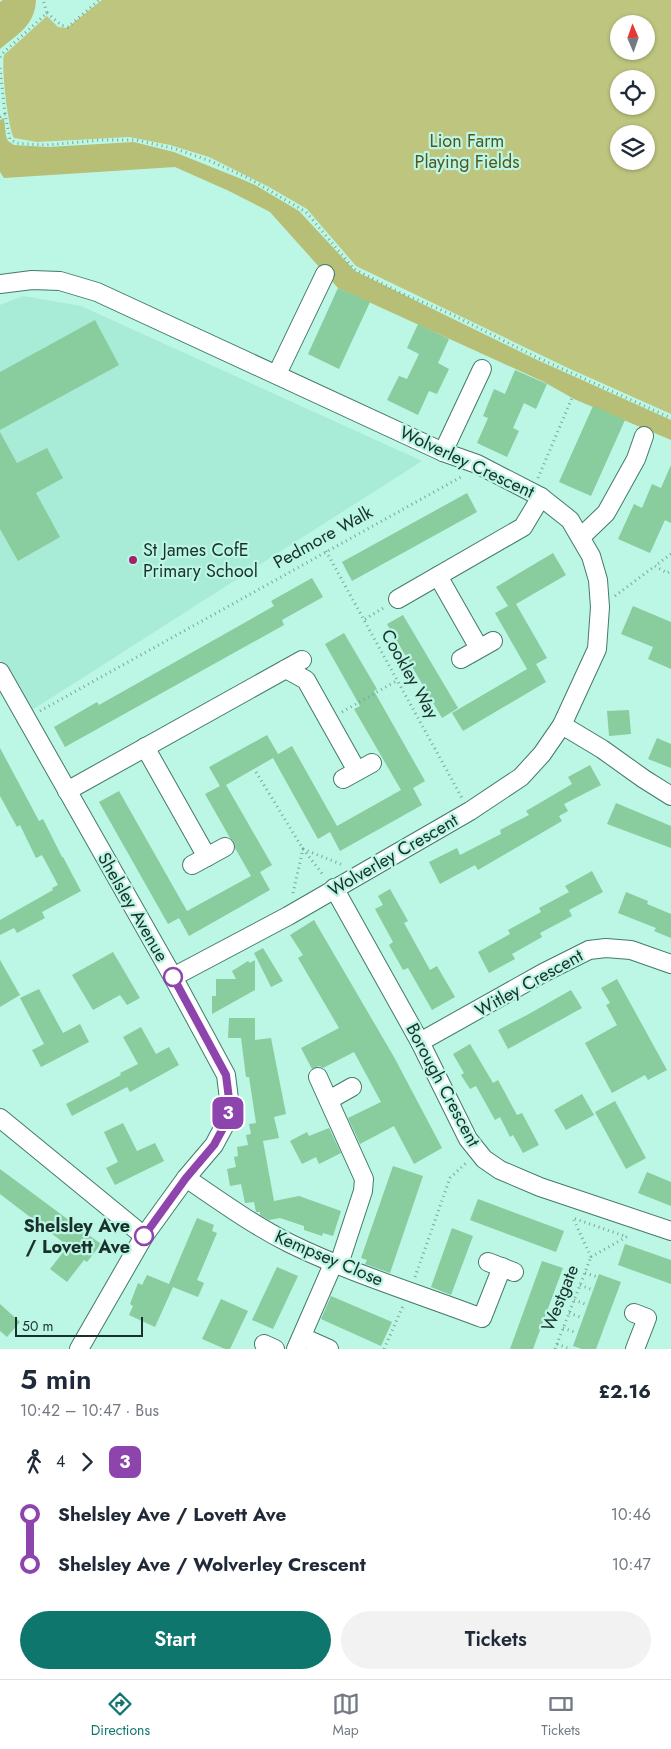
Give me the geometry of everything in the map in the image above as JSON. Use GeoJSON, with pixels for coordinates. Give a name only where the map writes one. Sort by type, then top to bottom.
{"type":"FeatureCollection","features":[{"type":"Feature","properties":{"kind":"street"},"geometry":{"type":"LineString","coordinates":[[278,374],[325,274]]}},
{"type":"Feature","properties":{"kind":"street","name":"Wolverley Crescent"},"geometry":{"type":"LineString","coordinates":[[0,284],[32,280],[60,281],[97,292],[537,494],[570,520],[590,556],[598,580],[600,607],[597,649],[562,725],[542,754],[521,777],[470,812],[288,916],[173,977]]}},
{"type":"Feature","properties":{"kind":"street"},"geometry":{"type":"LineString","coordinates":[[443,452],[482,369]]}},
{"type":"Feature","properties":{"kind":"street"},"geometry":{"type":"LineString","coordinates":[[581,537],[606,513],[636,459],[644,436]]}},
{"type":"Feature","properties":{"kind":"street"},"geometry":{"type":"LineString","coordinates":[[398,598],[523,527],[537,494]]}},
{"type":"Feature","properties":{"kind":"street"},"geometry":{"type":"LineString","coordinates":[[438,576],[486,645],[461,658]]}},
{"type":"Feature","properties":{"kind":"street"},"geometry":{"type":"LineString","coordinates":[[67,791],[302,660]]}},
{"type":"Feature","properties":{"kind":"street"},"geometry":{"type":"LineString","coordinates":[[286,669],[306,680],[357,771]]}},
{"type":"Feature","properties":{"kind":"street","name":"Shelsley Avenue"},"geometry":{"type":"LineString","coordinates":[[0,672],[173,977],[226,1075],[229,1099],[228,1119],[214,1145],[186,1178],[144,1236],[79,1349]]}},
{"type":"Feature","properties":{"kind":"street"},"geometry":{"type":"LineString","coordinates":[[562,725],[602,749],[671,796]]}},
{"type":"Feature","properties":{"kind":"street"},"geometry":{"type":"LineString","coordinates":[[145,748],[200,861],[225,847]]}},
{"type":"Feature","properties":{"kind":"street","name":"Borough Crescent"},"geometry":{"type":"LineString","coordinates":[[334,888],[420,1042],[468,1139],[484,1159],[515,1177],[671,1231]]}},
{"type":"Feature","properties":{"kind":"street","name":"Witley Crescent"},"geometry":{"type":"LineString","coordinates":[[420,1042],[543,973],[589,950],[606,948],[631,950],[671,964]]}},
{"type":"Feature","properties":{"kind":"street"},"geometry":{"type":"LineString","coordinates":[[318,1077],[364,1179],[364,1192],[337,1263],[299,1343],[329,1349]]}},
{"type":"Feature","properties":{"kind":"street"},"geometry":{"type":"LineString","coordinates":[[329,1100],[352,1088]]}},
{"type":"Feature","properties":{"kind":"street"},"geometry":{"type":"LineString","coordinates":[[0,1118],[144,1236]]}},
{"type":"Feature","properties":{"kind":"street","name":"Kempsey Close"},"geometry":{"type":"LineString","coordinates":[[186,1178],[252,1223],[291,1244],[410,1292],[482,1318],[501,1267]]}},
{"type":"Feature","properties":{"kind":"street"},"geometry":{"type":"LineString","coordinates":[[635,1349],[647,1317]]}},
{"type":"Feature","properties":{"kind":"path"},"geometry":{"type":"LineString","coordinates":[[43,0],[47,13],[61,26],[68,27],[99,0]]}},
{"type":"Feature","properties":{"kind":"path"},"geometry":{"type":"LineString","coordinates":[[0,57],[47,13]]}},
{"type":"Feature","properties":{"kind":"path"},"geometry":{"type":"LineString","coordinates":[[0,68],[10,139],[16,143],[47,145],[102,140],[136,140],[176,149],[210,161],[248,178],[306,212],[354,269],[401,293],[453,315],[543,360],[671,418]]}},
{"type":"Feature","properties":{"kind":"path"},"geometry":{"type":"LineString","coordinates":[[0,117],[5,114]]}},
{"type":"Feature","properties":{"kind":"path"},"geometry":{"type":"LineString","coordinates":[[537,494],[572,398]]}},
{"type":"Feature","properties":{"kind":"path","name":"Pedmore Walk"},"geometry":{"type":"LineString","coordinates":[[27,719],[463,476],[470,462]]}},
{"type":"Feature","properties":{"kind":"path","name":"Cookley Way"},"geometry":{"type":"LineString","coordinates":[[326,551],[470,812]]}},
{"type":"Feature","properties":{"kind":"path"},"geometry":{"type":"LineString","coordinates":[[600,607],[671,554]]}},
{"type":"Feature","properties":{"kind":"path"},"geometry":{"type":"LineString","coordinates":[[655,566],[667,573],[671,571]]}},
{"type":"Feature","properties":{"kind":"path"},"geometry":{"type":"LineString","coordinates":[[365,619],[398,598]]}},
{"type":"Feature","properties":{"kind":"path"},"geometry":{"type":"LineString","coordinates":[[328,719],[398,680]]}},
{"type":"Feature","properties":{"kind":"path"},"geometry":{"type":"LineString","coordinates":[[256,772],[303,849],[334,888]]}},
{"type":"Feature","properties":{"kind":"path"},"geometry":{"type":"LineString","coordinates":[[303,849],[364,872]]}},
{"type":"Feature","properties":{"kind":"path"},"geometry":{"type":"LineString","coordinates":[[288,916],[303,849]]}},
{"type":"Feature","properties":{"kind":"path"},"geometry":{"type":"LineString","coordinates":[[384,1349],[410,1292],[450,1178],[478,1152]]}},
{"type":"Feature","properties":{"kind":"path"},"geometry":{"type":"LineString","coordinates":[[627,1237],[573,1218],[591,1256],[627,1237],[634,1233]]}},
{"type":"Feature","properties":{"kind":"path","name":"Westgate"},"geometry":{"type":"LineString","coordinates":[[555,1349],[591,1256]]}},
{"type":"Feature","properties":{"kind":"path"},"geometry":{"type":"LineString","coordinates":[[585,1273],[598,1277]]}},
{"type":"Feature","properties":{"kind":"path"},"geometry":{"type":"LineString","coordinates":[[580,1285],[593,1290]]}},
{"type":"Feature","properties":{"kind":"path"},"geometry":{"type":"LineString","coordinates":[[574,1300],[588,1305]]}},
{"type":"Feature","properties":{"kind":"path"},"geometry":{"type":"LineString","coordinates":[[569,1313],[583,1318]]}},
{"type":"Feature","properties":{"kind":"path"},"geometry":{"type":"LineString","coordinates":[[563,1328],[577,1333]]}},
{"type":"Feature","properties":{"kind":"path"},"geometry":{"type":"LineString","coordinates":[[557,1344],[570,1349]]}},
{"type":"Feature","properties":{"kind":"shaded area"},"geometry":{"type":"Polygon","coordinates":[[[3,0],[36,0],[35,9],[29,23],[0,49],[0,2],[3,0]]]}},
{"type":"Feature","properties":{"kind":"shaded area"},"geometry":{"type":"Polygon","coordinates":[[[4,118],[6,136],[8,141],[14,145],[48,147],[134,142],[174,152],[255,185],[299,211],[355,271],[533,358],[671,420],[671,440],[574,399],[544,382],[338,288],[270,212],[175,167],[4,178],[0,172],[0,120],[4,118]]]}},
{"type":"Feature","properties":{"kind":"shaded area","name":"St James CofE Primary School"},"geometry":{"type":"Polygon","coordinates":[[[23,296],[81,306],[422,461],[29,712],[0,659],[0,305],[23,296]]]}},
{"type":"Feature","properties":{"kind":"green space","name":"Lion Farm Playing Fields"},"geometry":{"type":"Polygon","coordinates":[[[102,0],[671,0],[671,414],[568,368],[356,266],[307,209],[269,187],[209,157],[170,145],[129,137],[37,142],[14,138],[9,122],[3,71],[4,55],[47,16],[58,27],[67,28],[102,0]]]}},
{"type":"Feature","properties":{"kind":"building"},"geometry":{"type":"Polygon","coordinates":[[[338,288],[370,302],[339,369],[308,354],[338,288]]]}},
{"type":"Feature","properties":{"kind":"building"},"geometry":{"type":"Polygon","coordinates":[[[95,320],[119,365],[0,430],[0,372],[95,320]]]}},
{"type":"Feature","properties":{"kind":"building"},"geometry":{"type":"Polygon","coordinates":[[[418,324],[449,339],[438,363],[449,369],[437,394],[429,391],[418,415],[387,400],[399,376],[407,379],[419,354],[407,348],[418,324]]]}},
{"type":"Feature","properties":{"kind":"building"},"geometry":{"type":"Polygon","coordinates":[[[515,370],[547,384],[536,409],[524,403],[513,428],[519,431],[507,457],[477,443],[488,418],[483,416],[494,389],[505,394],[515,370]]]}},
{"type":"Feature","properties":{"kind":"building"},"geometry":{"type":"Polygon","coordinates":[[[593,406],[625,420],[591,496],[559,482],[593,406]]]}},
{"type":"Feature","properties":{"kind":"building"},"geometry":{"type":"Polygon","coordinates":[[[0,432],[17,463],[47,448],[63,478],[36,493],[60,537],[18,561],[0,529],[0,432]]]}},
{"type":"Feature","properties":{"kind":"building"},"geometry":{"type":"Polygon","coordinates":[[[671,465],[671,523],[665,520],[650,553],[618,539],[634,504],[642,508],[652,484],[661,488],[671,465]]]}},
{"type":"Feature","properties":{"kind":"building"},"geometry":{"type":"Polygon","coordinates":[[[467,493],[477,512],[352,581],[342,562],[467,493]]]}},
{"type":"Feature","properties":{"kind":"building"},"geometry":{"type":"Polygon","coordinates":[[[553,553],[566,575],[516,604],[547,658],[536,664],[546,682],[463,731],[452,713],[527,669],[495,613],[508,606],[496,587],[553,553]]]}},
{"type":"Feature","properties":{"kind":"building"},"geometry":{"type":"Polygon","coordinates":[[[312,578],[323,597],[282,620],[284,625],[65,747],[54,727],[97,702],[99,705],[274,606],[271,601],[312,578]]]}},
{"type":"Feature","properties":{"kind":"building"},"geometry":{"type":"Polygon","coordinates":[[[633,606],[671,622],[671,669],[648,659],[653,647],[621,634],[633,606]]]}},
{"type":"Feature","properties":{"kind":"building"},"geometry":{"type":"Polygon","coordinates":[[[403,615],[458,708],[442,718],[387,624],[403,615]]]}},
{"type":"Feature","properties":{"kind":"building"},"geometry":{"type":"Polygon","coordinates":[[[344,633],[377,689],[374,691],[425,781],[413,788],[422,805],[340,851],[330,832],[318,839],[273,758],[226,785],[272,865],[260,872],[270,890],[189,936],[179,918],[168,924],[99,802],[119,791],[187,911],[251,876],[235,848],[234,842],[205,794],[220,786],[209,767],[267,735],[278,754],[292,746],[337,826],[401,790],[354,709],[360,706],[325,644],[344,633]]]}},
{"type":"Feature","properties":{"kind":"building"},"geometry":{"type":"Polygon","coordinates":[[[629,710],[631,734],[609,736],[607,711],[629,710]]]}},
{"type":"Feature","properties":{"kind":"building"},"geometry":{"type":"Polygon","coordinates":[[[657,738],[671,744],[671,768],[648,759],[657,738]]]}},
{"type":"Feature","properties":{"kind":"building"},"geometry":{"type":"Polygon","coordinates":[[[0,748],[39,821],[43,819],[81,891],[42,912],[45,918],[17,933],[14,928],[0,935],[0,920],[53,890],[52,888],[58,885],[42,855],[36,858],[20,825],[17,827],[0,796],[0,748]]]}},
{"type":"Feature","properties":{"kind":"building"},"geometry":{"type":"Polygon","coordinates":[[[590,765],[601,785],[564,804],[568,811],[559,816],[562,821],[478,870],[475,865],[440,884],[429,862],[457,848],[460,855],[501,834],[500,830],[529,815],[526,811],[572,784],[568,777],[590,765]]]}},
{"type":"Feature","properties":{"kind":"building"},"geometry":{"type":"Polygon","coordinates":[[[616,803],[671,826],[671,848],[607,824],[616,803]]]}},
{"type":"Feature","properties":{"kind":"building"},"geometry":{"type":"Polygon","coordinates":[[[592,871],[603,892],[569,910],[572,916],[540,933],[542,937],[512,954],[515,959],[489,973],[478,952],[510,934],[508,930],[541,912],[539,908],[569,892],[565,886],[592,871]]]}},
{"type":"Feature","properties":{"kind":"building"},"geometry":{"type":"Polygon","coordinates":[[[390,889],[408,921],[404,923],[430,970],[437,966],[455,997],[432,1010],[408,968],[403,970],[389,945],[393,942],[375,909],[383,905],[378,896],[390,889]]]}},
{"type":"Feature","properties":{"kind":"building"},"geometry":{"type":"Polygon","coordinates":[[[626,892],[648,901],[647,904],[671,914],[671,938],[654,931],[656,928],[618,913],[626,892]]]}},
{"type":"Feature","properties":{"kind":"building"},"geometry":{"type":"Polygon","coordinates":[[[314,920],[394,1057],[442,1148],[414,1164],[394,1126],[360,1144],[348,1118],[381,1102],[354,1052],[323,1068],[319,1066],[312,1069],[301,1048],[339,1028],[298,958],[303,955],[290,935],[314,920]]]}},
{"type":"Feature","properties":{"kind":"building"},"geometry":{"type":"Polygon","coordinates":[[[263,948],[283,981],[271,987],[254,953],[263,948]]]}},
{"type":"Feature","properties":{"kind":"building"},"geometry":{"type":"Polygon","coordinates":[[[113,952],[140,998],[127,1005],[120,995],[93,1010],[72,975],[113,952]]]}},
{"type":"Feature","properties":{"kind":"building"},"geometry":{"type":"Polygon","coordinates":[[[0,960],[20,995],[0,1007],[0,960]]]}},
{"type":"Feature","properties":{"kind":"building"},"geometry":{"type":"Polygon","coordinates":[[[255,960],[255,990],[212,1014],[212,996],[216,996],[216,979],[236,979],[232,971],[248,961],[250,963],[255,960]]]}},
{"type":"Feature","properties":{"kind":"building"},"geometry":{"type":"Polygon","coordinates":[[[617,979],[667,1070],[648,1080],[645,1075],[612,1093],[585,1043],[617,1025],[606,1005],[610,1003],[601,988],[617,979]]]}},
{"type":"Feature","properties":{"kind":"building"},"geometry":{"type":"Polygon","coordinates":[[[39,989],[63,1033],[80,1024],[89,1042],[41,1067],[32,1050],[44,1044],[20,998],[39,989]]]}},
{"type":"Feature","properties":{"kind":"building"},"geometry":{"type":"Polygon","coordinates":[[[571,990],[582,1008],[508,1049],[498,1030],[571,990]]]}},
{"type":"Feature","properties":{"kind":"building"},"geometry":{"type":"Polygon","coordinates":[[[229,1018],[255,1018],[255,1040],[271,1038],[286,1114],[274,1117],[279,1138],[263,1141],[274,1201],[299,1196],[341,1211],[333,1236],[323,1233],[322,1236],[304,1230],[304,1226],[280,1218],[269,1220],[260,1215],[260,1212],[256,1212],[254,1202],[245,1203],[241,1184],[230,1186],[227,1169],[236,1167],[234,1157],[238,1156],[237,1147],[248,1145],[246,1135],[251,1134],[249,1124],[256,1123],[249,1077],[246,1077],[241,1038],[228,1038],[229,1018]]]}},
{"type":"Feature","properties":{"kind":"building"},"geometry":{"type":"Polygon","coordinates":[[[141,1027],[156,1054],[169,1047],[179,1065],[130,1092],[127,1087],[72,1116],[66,1104],[138,1064],[123,1037],[141,1027]]]}},
{"type":"Feature","properties":{"kind":"building"},"geometry":{"type":"Polygon","coordinates":[[[470,1044],[493,1083],[498,1080],[517,1115],[522,1113],[539,1145],[523,1153],[513,1135],[510,1137],[500,1117],[495,1120],[476,1086],[470,1089],[461,1075],[464,1073],[453,1054],[470,1044]]]}},
{"type":"Feature","properties":{"kind":"building"},"geometry":{"type":"Polygon","coordinates":[[[582,1094],[594,1115],[566,1130],[554,1110],[582,1094]]]}},
{"type":"Feature","properties":{"kind":"building"},"geometry":{"type":"Polygon","coordinates":[[[615,1101],[646,1158],[626,1169],[595,1112],[615,1101]]]}},
{"type":"Feature","properties":{"kind":"building"},"geometry":{"type":"Polygon","coordinates":[[[123,1123],[137,1151],[155,1143],[164,1161],[115,1185],[106,1168],[118,1162],[104,1132],[123,1123]]]}},
{"type":"Feature","properties":{"kind":"building"},"geometry":{"type":"Polygon","coordinates":[[[329,1128],[341,1153],[319,1164],[316,1157],[302,1164],[290,1141],[307,1132],[309,1136],[329,1128]]]}},
{"type":"Feature","properties":{"kind":"building"},"geometry":{"type":"Polygon","coordinates":[[[393,1166],[423,1176],[390,1273],[365,1264],[367,1260],[361,1258],[393,1166]]]}},
{"type":"Feature","properties":{"kind":"building"},"geometry":{"type":"Polygon","coordinates":[[[0,1169],[101,1244],[87,1262],[84,1260],[67,1282],[50,1269],[68,1246],[0,1194],[0,1169]]]}},
{"type":"Feature","properties":{"kind":"building"},"geometry":{"type":"Polygon","coordinates":[[[647,1172],[671,1182],[671,1206],[638,1193],[647,1172]]]}},
{"type":"Feature","properties":{"kind":"building"},"geometry":{"type":"Polygon","coordinates":[[[478,1199],[564,1231],[556,1252],[470,1220],[478,1199]]]}},
{"type":"Feature","properties":{"kind":"building"},"geometry":{"type":"Polygon","coordinates":[[[197,1218],[214,1225],[212,1231],[217,1233],[197,1280],[204,1283],[198,1297],[173,1287],[155,1327],[129,1315],[133,1306],[130,1304],[138,1283],[142,1285],[147,1275],[169,1284],[197,1218]]]}},
{"type":"Feature","properties":{"kind":"building"},"geometry":{"type":"Polygon","coordinates":[[[452,1228],[473,1236],[451,1295],[431,1287],[452,1228]]]}},
{"type":"Feature","properties":{"kind":"building"},"geometry":{"type":"Polygon","coordinates":[[[625,1244],[671,1260],[671,1284],[618,1265],[625,1244]]]}},
{"type":"Feature","properties":{"kind":"building"},"geometry":{"type":"Polygon","coordinates":[[[542,1261],[563,1268],[533,1349],[510,1349],[542,1261]]]}},
{"type":"Feature","properties":{"kind":"building"},"geometry":{"type":"Polygon","coordinates":[[[277,1267],[298,1276],[273,1329],[252,1320],[277,1267]]]}},
{"type":"Feature","properties":{"kind":"building"},"geometry":{"type":"Polygon","coordinates":[[[599,1274],[621,1282],[596,1349],[582,1349],[573,1346],[599,1274]]]}},
{"type":"Feature","properties":{"kind":"building"},"geometry":{"type":"Polygon","coordinates":[[[331,1296],[392,1322],[381,1346],[321,1319],[331,1296]]]}},
{"type":"Feature","properties":{"kind":"building"},"geometry":{"type":"Polygon","coordinates":[[[221,1299],[248,1311],[230,1349],[225,1349],[202,1339],[221,1299]]]}},
{"type":"Feature","properties":{"kind":"building"},"geometry":{"type":"Polygon","coordinates":[[[0,1304],[20,1322],[7,1337],[0,1331],[0,1304]]]}},
{"type":"Feature","properties":{"kind":"bus line","name":"3"},"geometry":{"type":"LineString","coordinates":[[144,1236],[186,1178],[214,1145],[228,1119],[229,1099],[226,1075],[173,977]]}},
{"type":"Feature","properties":{"kind":"place","name":"St James CofE Primary School"},"geometry":{"type":"Point","coordinates":[133,560]}},
{"type":"Feature","properties":{"kind":"place","name":"Shelsley Ave / Lovett Ave"},"geometry":{"type":"Point","coordinates":[144,1236]}}]}
